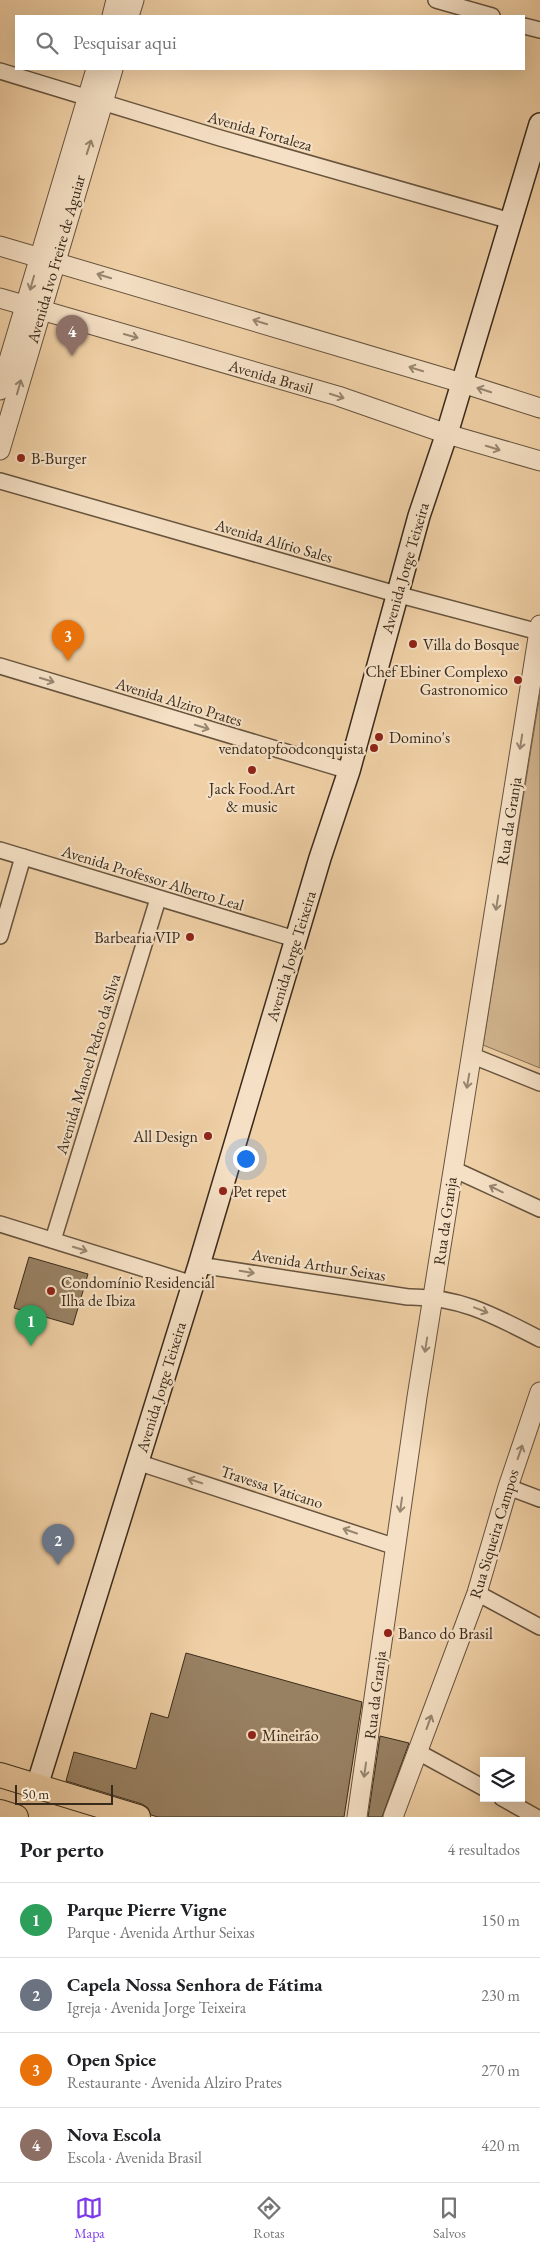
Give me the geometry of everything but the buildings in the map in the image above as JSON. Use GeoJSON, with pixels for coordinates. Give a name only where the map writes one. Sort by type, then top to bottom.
{"type":"FeatureCollection","features":[{"type":"Feature","properties":{"kind":"main road","name":"Avenida Jorge Teixeira"},"geometry":{"type":"LineString","coordinates":[[37,1786],[196,1274],[295,939],[349,771],[396,594],[419,516],[447,434],[540,124]]}},
{"type":"Feature","properties":{"kind":"main road"},"geometry":{"type":"LineString","coordinates":[[0,1775],[125,1815]]}},
{"type":"Feature","properties":{"kind":"main road"},"geometry":{"type":"LineString","coordinates":[[0,1812],[16,1817]]}},
{"type":"Feature","properties":{"kind":"street"},"geometry":{"type":"LineString","coordinates":[[112,15],[116,0]]}},
{"type":"Feature","properties":{"kind":"street"},"geometry":{"type":"LineString","coordinates":[[129,15],[134,0]]}},
{"type":"Feature","properties":{"kind":"street"},"geometry":{"type":"LineString","coordinates":[[436,0],[488,15]]}},
{"type":"Feature","properties":{"kind":"street"},"geometry":{"type":"LineString","coordinates":[[525,26],[540,30]]}},
{"type":"Feature","properties":{"kind":"street","name":"Avenida Ivo Freire de Aguiar"},"geometry":{"type":"LineString","coordinates":[[95,100],[96,70]]}},
{"type":"Feature","properties":{"kind":"street","name":"Avenida Ivo Freire de Aguiar"},"geometry":{"type":"LineString","coordinates":[[0,450],[33,308],[47,259],[54,213],[95,100],[112,70]]}},
{"type":"Feature","properties":{"kind":"street","name":"Avenida Fortaleza"},"geometry":{"type":"LineString","coordinates":[[0,71],[220,138],[511,221]]}},
{"type":"Feature","properties":{"kind":"street"},"geometry":{"type":"LineString","coordinates":[[0,246],[462,383],[540,408]]}},
{"type":"Feature","properties":{"kind":"street","name":"Avenida Brasil"},"geometry":{"type":"LineString","coordinates":[[0,298],[338,396],[447,434],[540,461]]}},
{"type":"Feature","properties":{"kind":"street","name":"Avenida Ivo Freire de Aguiar"},"geometry":{"type":"LineString","coordinates":[[0,387],[33,308]]}},
{"type":"Feature","properties":{"kind":"street","name":"Avenida Alírio Sales"},"geometry":{"type":"LineString","coordinates":[[0,482],[396,594],[539,628]]}},
{"type":"Feature","properties":{"kind":"street","name":"Rua da Granja"},"geometry":{"type":"LineString","coordinates":[[357,1817],[453,1169],[473,1056],[539,628]]}},
{"type":"Feature","properties":{"kind":"street","name":"Avenida Alziro Prates"},"geometry":{"type":"LineString","coordinates":[[0,666],[349,771]]}},
{"type":"Feature","properties":{"kind":"street","name":"Avenida Professor Alberto Leal"},"geometry":{"type":"LineString","coordinates":[[0,850],[295,939]]}},
{"type":"Feature","properties":{"kind":"street"},"geometry":{"type":"LineString","coordinates":[[0,936],[23,857]]}},
{"type":"Feature","properties":{"kind":"street","name":"Avenida Manoel Pedro da Silva"},"geometry":{"type":"LineString","coordinates":[[53,1240],[158,899]]}},
{"type":"Feature","properties":{"kind":"street"},"geometry":{"type":"LineString","coordinates":[[473,1056],[540,1083]]}},
{"type":"Feature","properties":{"kind":"street"},"geometry":{"type":"LineString","coordinates":[[453,1169],[540,1210]]}},
{"type":"Feature","properties":{"kind":"street","name":"Avenida Arthur Seixas"},"geometry":{"type":"LineString","coordinates":[[0,1224],[53,1240],[196,1274],[408,1297],[434,1297],[462,1303],[492,1315],[540,1339]]}},
{"type":"Feature","properties":{"kind":"street","name":"Rua Siqueira Campos"},"geometry":{"type":"LineString","coordinates":[[393,1817],[477,1594],[508,1487],[540,1392]]}},
{"type":"Feature","properties":{"kind":"street","name":"Travessa Vaticano"},"geometry":{"type":"LineString","coordinates":[[137,1462],[396,1547]]}},
{"type":"Feature","properties":{"kind":"street"},"geometry":{"type":"LineString","coordinates":[[508,1487],[540,1498]]}},
{"type":"Feature","properties":{"kind":"street"},"geometry":{"type":"LineString","coordinates":[[477,1594],[540,1627]]}},
{"type":"Feature","properties":{"kind":"street"},"geometry":{"type":"LineString","coordinates":[[418,1752],[480,1786]]}},
{"type":"Feature","properties":{"kind":"street"},"geometry":{"type":"LineString","coordinates":[[509,1802],[536,1817]]}},
{"type":"Feature","properties":{"kind":"shaded area"},"geometry":{"type":"Polygon","coordinates":[[[540,694],[540,1068],[483,1045],[540,694]]]}},
{"type":"Feature","properties":{"kind":"place","name":"Nova Escola"},"geometry":{"type":"Point","coordinates":[72,356]}},
{"type":"Feature","properties":{"kind":"place","name":"B-Burger"},"geometry":{"type":"Point","coordinates":[21,458]}},
{"type":"Feature","properties":{"kind":"place","name":"Villa do Bosque"},"geometry":{"type":"Point","coordinates":[413,644]}},
{"type":"Feature","properties":{"kind":"place","name":"Open Spice"},"geometry":{"type":"Point","coordinates":[68,661]}},
{"type":"Feature","properties":{"kind":"place","name":"Chef Ebiner Complexo Gastronomico"},"geometry":{"type":"Point","coordinates":[518,680]}},
{"type":"Feature","properties":{"kind":"place","name":"Domino's"},"geometry":{"type":"Point","coordinates":[379,737]}},
{"type":"Feature","properties":{"kind":"place","name":"vendatopfoodconquista"},"geometry":{"type":"Point","coordinates":[374,748]}},
{"type":"Feature","properties":{"kind":"place","name":"Jack Food.Art & music"},"geometry":{"type":"Point","coordinates":[252,770]}},
{"type":"Feature","properties":{"kind":"place","name":"Barbearia VIP"},"geometry":{"type":"Point","coordinates":[190,937]}},
{"type":"Feature","properties":{"kind":"place","name":"All Design"},"geometry":{"type":"Point","coordinates":[208,1136]}},
{"type":"Feature","properties":{"kind":"place","name":"Pet repet"},"geometry":{"type":"Point","coordinates":[223,1191]}},
{"type":"Feature","properties":{"kind":"place","name":"Condomínio Residencial Ilha de Ibiza"},"geometry":{"type":"Point","coordinates":[51,1291]}},
{"type":"Feature","properties":{"kind":"place","name":"Parque Pierre Vigne"},"geometry":{"type":"Point","coordinates":[31,1346]}},
{"type":"Feature","properties":{"kind":"place","name":"Capela Nossa Senhora de Fátima"},"geometry":{"type":"Point","coordinates":[58,1565]}},
{"type":"Feature","properties":{"kind":"place","name":"Banco do Brasil"},"geometry":{"type":"Point","coordinates":[388,1633]}},
{"type":"Feature","properties":{"kind":"place","name":"Mineirão"},"geometry":{"type":"Point","coordinates":[252,1735]}}]}
